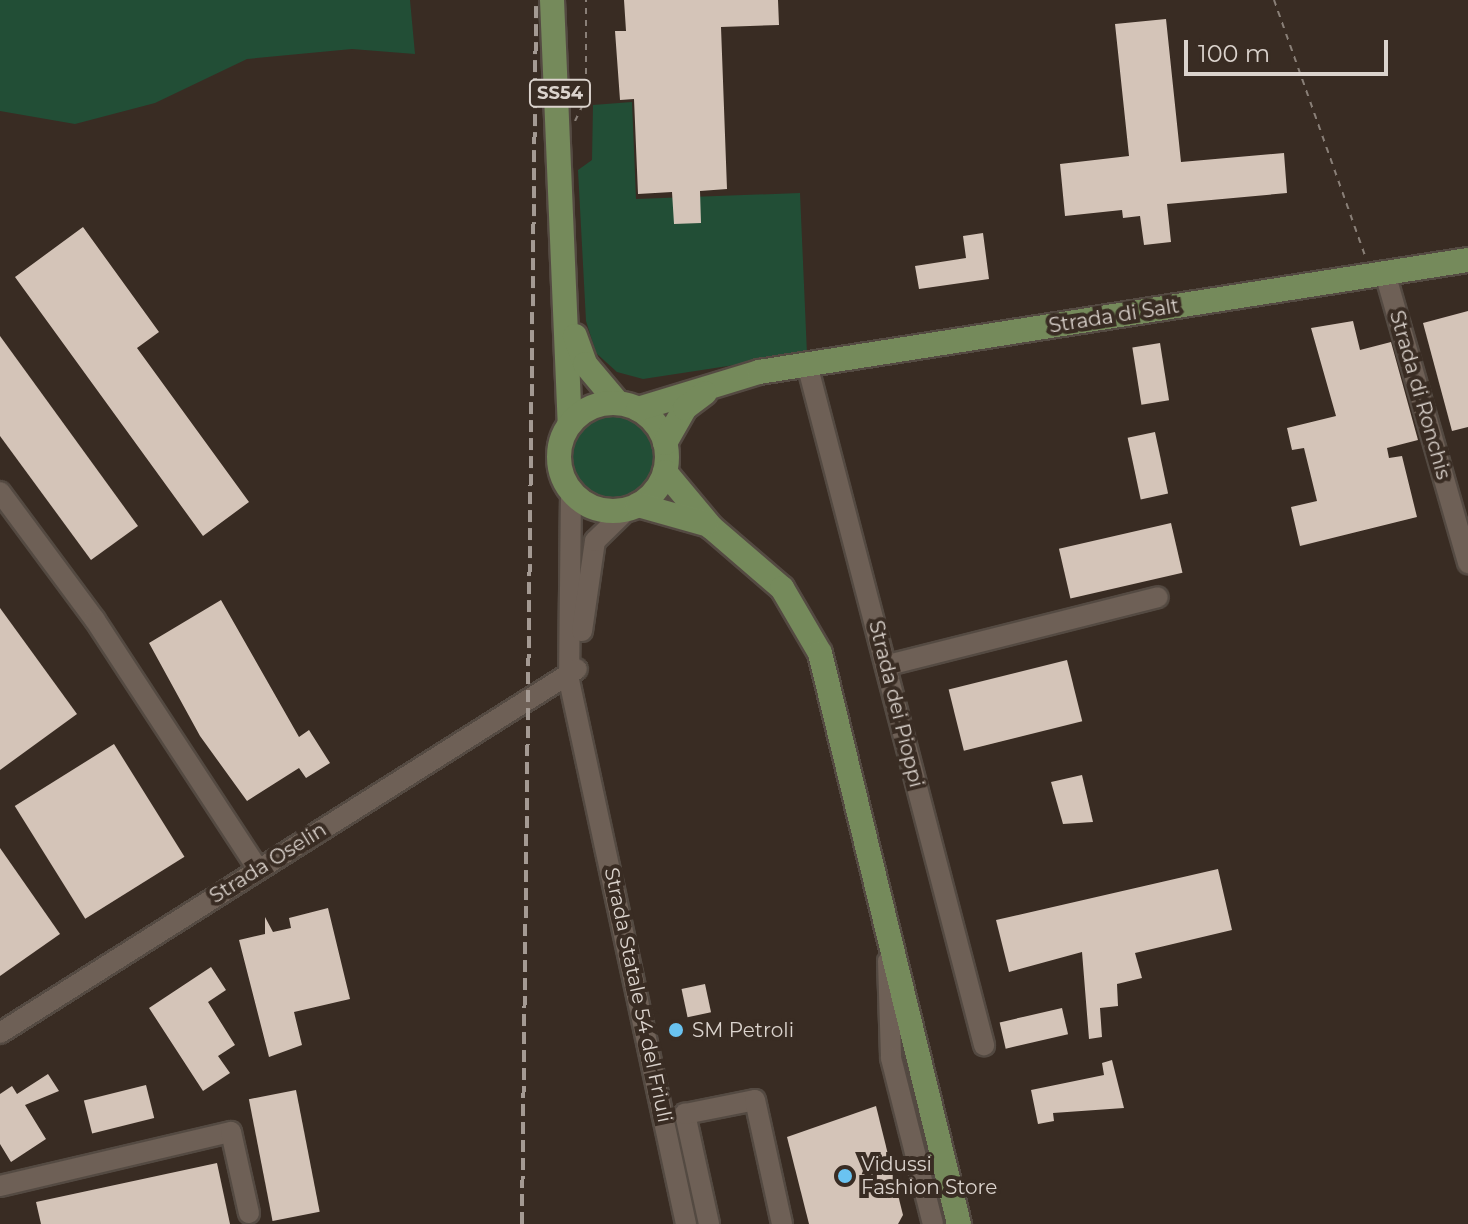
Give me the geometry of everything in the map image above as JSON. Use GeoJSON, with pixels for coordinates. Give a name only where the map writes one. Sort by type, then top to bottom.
{"type":"FeatureCollection","features":[{"type":"Feature","properties":{"kind":"main road","name":"Strada Statale 54 del Friuli"},"geometry":{"type":"LineString","coordinates":[[552,0],[562,123],[564,295],[570,423],[558,460],[571,492]]}},
{"type":"Feature","properties":{"kind":"main road","name":"Strada di Salt"},"geometry":{"type":"LineString","coordinates":[[759,372],[1468,260]]}},
{"type":"Feature","properties":{"kind":"main road","name":"Strada Statale 54 del Friuli"},"geometry":{"type":"LineString","coordinates":[[564,295],[585,364],[665,443]]}},
{"type":"Feature","properties":{"kind":"main road"},"geometry":{"type":"LineString","coordinates":[[570,423],[594,406],[628,406],[759,372]]}},
{"type":"Feature","properties":{"kind":"main road"},"geometry":{"type":"LineString","coordinates":[[759,372],[694,400],[665,443],[665,472],[711,527],[782,588],[820,653],[959,1224]]}},
{"type":"Feature","properties":{"kind":"main road","name":"Strada Statale 54 del Friuli"},"geometry":{"type":"LineString","coordinates":[[632,508],[665,472]]}},
{"type":"Feature","properties":{"kind":"main road"},"geometry":{"type":"LineString","coordinates":[[571,492],[594,508],[632,508],[711,527]]}},
{"type":"Feature","properties":{"kind":"street","name":"Strada di Ronchis"},"geometry":{"type":"LineString","coordinates":[[1378,274],[1468,563]]}},
{"type":"Feature","properties":{"kind":"street","name":"Strada dei Pioppi"},"geometry":{"type":"LineString","coordinates":[[807,364],[888,665],[984,1045]]}},
{"type":"Feature","properties":{"kind":"street"},"geometry":{"type":"LineString","coordinates":[[0,492],[95,620],[258,869]]}},
{"type":"Feature","properties":{"kind":"street","name":"Strada Statale 54 del Friuli"},"geometry":{"type":"LineString","coordinates":[[571,492],[569,680],[590,765],[686,1224]]}},
{"type":"Feature","properties":{"kind":"street","name":"Strada Statale 54 del Friuli"},"geometry":{"type":"LineString","coordinates":[[590,765],[582,645],[595,541],[632,508]]}},
{"type":"Feature","properties":{"kind":"street","name":"Strada Statale 54 del Friuli"},"geometry":{"type":"LineString","coordinates":[[570,527],[559,562],[559,658],[536,693],[571,708],[590,765]]}},
{"type":"Feature","properties":{"kind":"street"},"geometry":{"type":"LineString","coordinates":[[888,665],[1158,597]]}},
{"type":"Feature","properties":{"kind":"street"},"geometry":{"type":"LineString","coordinates":[[536,693],[569,680],[582,645]]}},
{"type":"Feature","properties":{"kind":"street","name":"Strada Oselin"},"geometry":{"type":"LineString","coordinates":[[0,1033],[536,693]]}},
{"type":"Feature","properties":{"kind":"street"},"geometry":{"type":"LineString","coordinates":[[887,929],[891,1058],[933,1224]]}},
{"type":"Feature","properties":{"kind":"street"},"geometry":{"type":"LineString","coordinates":[[709,1224],[685,1114],[755,1100],[782,1224]]}},
{"type":"Feature","properties":{"kind":"street"},"geometry":{"type":"LineString","coordinates":[[0,1186],[231,1132],[249,1213]]}},
{"type":"Feature","properties":{"kind":"path"},"geometry":{"type":"LineString","coordinates":[[562,123],[578,120],[584,110],[586,0]]}},
{"type":"Feature","properties":{"kind":"path"},"geometry":{"type":"LineString","coordinates":[[1274,0],[1378,274]]}},
{"type":"Feature","properties":{"kind":"green space"},"geometry":{"type":"Polygon","coordinates":[[[0,0],[410,0],[415,54],[352,49],[247,59],[155,103],[75,124],[0,111],[0,0]]]}},
{"type":"Feature","properties":{"kind":"green space"},"geometry":{"type":"Polygon","coordinates":[[[632,102],[636,199],[800,193],[807,354],[643,379],[617,372],[596,353],[586,321],[578,170],[592,160],[593,105],[632,102]]]}},
{"type":"Feature","properties":{"kind":"green space"},"geometry":{"type":"Polygon","coordinates":[[[613,410],[631,413],[646,423],[656,438],[659,456],[656,474],[646,489],[631,499],[613,502],[595,499],[580,489],[570,474],[567,456],[570,438],[580,423],[595,413],[613,410]]]}},
{"type":"Feature","properties":{"kind":"building"},"geometry":{"type":"Polygon","coordinates":[[[624,0],[778,0],[779,25],[721,27],[727,189],[700,191],[701,223],[674,224],[672,192],[638,194],[634,99],[620,100],[615,31],[626,31],[624,0]]]}},
{"type":"Feature","properties":{"kind":"building"},"geometry":{"type":"Polygon","coordinates":[[[1166,19],[1181,162],[1284,153],[1287,193],[1167,204],[1171,242],[1144,245],[1140,216],[1123,218],[1122,210],[1065,216],[1060,164],[1129,156],[1115,24],[1166,19]]]}},
{"type":"Feature","properties":{"kind":"building"},"geometry":{"type":"Polygon","coordinates":[[[83,227],[159,332],[137,348],[249,502],[203,536],[15,277],[83,227]]]}},
{"type":"Feature","properties":{"kind":"building"},"geometry":{"type":"Polygon","coordinates":[[[983,233],[989,279],[919,289],[915,266],[966,258],[963,236],[983,233]]]}},
{"type":"Feature","properties":{"kind":"building"},"geometry":{"type":"Polygon","coordinates":[[[1468,311],[1468,427],[1452,431],[1423,323],[1468,311]]]}},
{"type":"Feature","properties":{"kind":"building"},"geometry":{"type":"Polygon","coordinates":[[[1353,321],[1360,350],[1391,342],[1418,440],[1387,448],[1389,458],[1402,456],[1417,517],[1300,546],[1291,507],[1317,501],[1304,448],[1292,450],[1287,428],[1336,416],[1311,328],[1353,321]]]}},
{"type":"Feature","properties":{"kind":"building"},"geometry":{"type":"Polygon","coordinates":[[[0,336],[138,526],[91,560],[0,436],[0,336]]]}},
{"type":"Feature","properties":{"kind":"building"},"geometry":{"type":"Polygon","coordinates":[[[1160,343],[1169,400],[1141,405],[1132,347],[1160,343]]]}},
{"type":"Feature","properties":{"kind":"building"},"geometry":{"type":"Polygon","coordinates":[[[1155,432],[1168,494],[1141,499],[1128,438],[1155,432]]]}},
{"type":"Feature","properties":{"kind":"building"},"geometry":{"type":"Polygon","coordinates":[[[1171,523],[1182,573],[1070,599],[1059,549],[1171,523]]]}},
{"type":"Feature","properties":{"kind":"building"},"geometry":{"type":"Polygon","coordinates":[[[221,600],[299,737],[309,730],[330,763],[306,778],[299,768],[247,801],[200,736],[149,643],[221,600]]]}},
{"type":"Feature","properties":{"kind":"building"},"geometry":{"type":"Polygon","coordinates":[[[0,608],[77,714],[0,770],[0,608]]]}},
{"type":"Feature","properties":{"kind":"building"},"geometry":{"type":"Polygon","coordinates":[[[1067,660],[1082,721],[964,751],[949,690],[1067,660]]]}},
{"type":"Feature","properties":{"kind":"building"},"geometry":{"type":"Polygon","coordinates":[[[114,744],[184,857],[85,919],[15,806],[114,744]]]}},
{"type":"Feature","properties":{"kind":"building"},"geometry":{"type":"Polygon","coordinates":[[[1082,775],[1093,822],[1063,824],[1051,782],[1082,775]]]}},
{"type":"Feature","properties":{"kind":"building"},"geometry":{"type":"Polygon","coordinates":[[[0,848],[60,934],[0,976],[0,848]]]}},
{"type":"Feature","properties":{"kind":"building"},"geometry":{"type":"Polygon","coordinates":[[[1218,869],[1232,930],[1135,953],[1142,978],[1117,984],[1118,1006],[1100,1008],[1102,1037],[1089,1039],[1082,952],[1009,972],[996,920],[1218,869]]]}},
{"type":"Feature","properties":{"kind":"building"},"geometry":{"type":"Polygon","coordinates":[[[328,908],[350,999],[294,1012],[302,1045],[269,1057],[239,940],[265,934],[265,917],[273,932],[291,928],[289,918],[328,908]]]}},
{"type":"Feature","properties":{"kind":"building"},"geometry":{"type":"Polygon","coordinates":[[[211,967],[226,990],[208,1002],[235,1045],[218,1056],[230,1073],[203,1091],[149,1008],[211,967]]]}},
{"type":"Feature","properties":{"kind":"building"},"geometry":{"type":"Polygon","coordinates":[[[705,984],[711,1012],[688,1017],[682,989],[705,984]]]}},
{"type":"Feature","properties":{"kind":"building"},"geometry":{"type":"Polygon","coordinates":[[[1062,1008],[1068,1034],[1006,1049],[1000,1022],[1062,1008]]]}},
{"type":"Feature","properties":{"kind":"building"},"geometry":{"type":"Polygon","coordinates":[[[1112,1060],[1124,1108],[1053,1113],[1054,1121],[1038,1124],[1031,1090],[1104,1075],[1102,1063],[1112,1060]]]}},
{"type":"Feature","properties":{"kind":"building"},"geometry":{"type":"Polygon","coordinates":[[[48,1074],[59,1091],[25,1105],[46,1139],[11,1162],[0,1144],[0,1094],[12,1086],[17,1094],[48,1074]]]}},
{"type":"Feature","properties":{"kind":"building"},"geometry":{"type":"Polygon","coordinates":[[[146,1085],[154,1118],[92,1133],[84,1100],[146,1085]]]}},
{"type":"Feature","properties":{"kind":"building"},"geometry":{"type":"Polygon","coordinates":[[[296,1090],[320,1212],[273,1221],[249,1099],[296,1090]]]}},
{"type":"Feature","properties":{"kind":"building","name":"Vidussi Fashion Store"},"geometry":{"type":"Polygon","coordinates":[[[876,1106],[903,1215],[898,1224],[809,1224],[787,1137],[876,1106]]]}},
{"type":"Feature","properties":{"kind":"building"},"geometry":{"type":"Polygon","coordinates":[[[217,1163],[230,1224],[41,1224],[36,1202],[217,1163]]]}},
{"type":"Feature","properties":{"kind":"railway"},"geometry":{"type":"LineString","coordinates":[[522,1224],[536,0]]}},
{"type":"Feature","properties":{"kind":"place","name":"SM Petroli"},"geometry":{"type":"Point","coordinates":[676,1030]}},
{"type":"Feature","properties":{"kind":"place","name":"Vidussi Fashion Store"},"geometry":{"type":"Point","coordinates":[845,1176]}}]}
